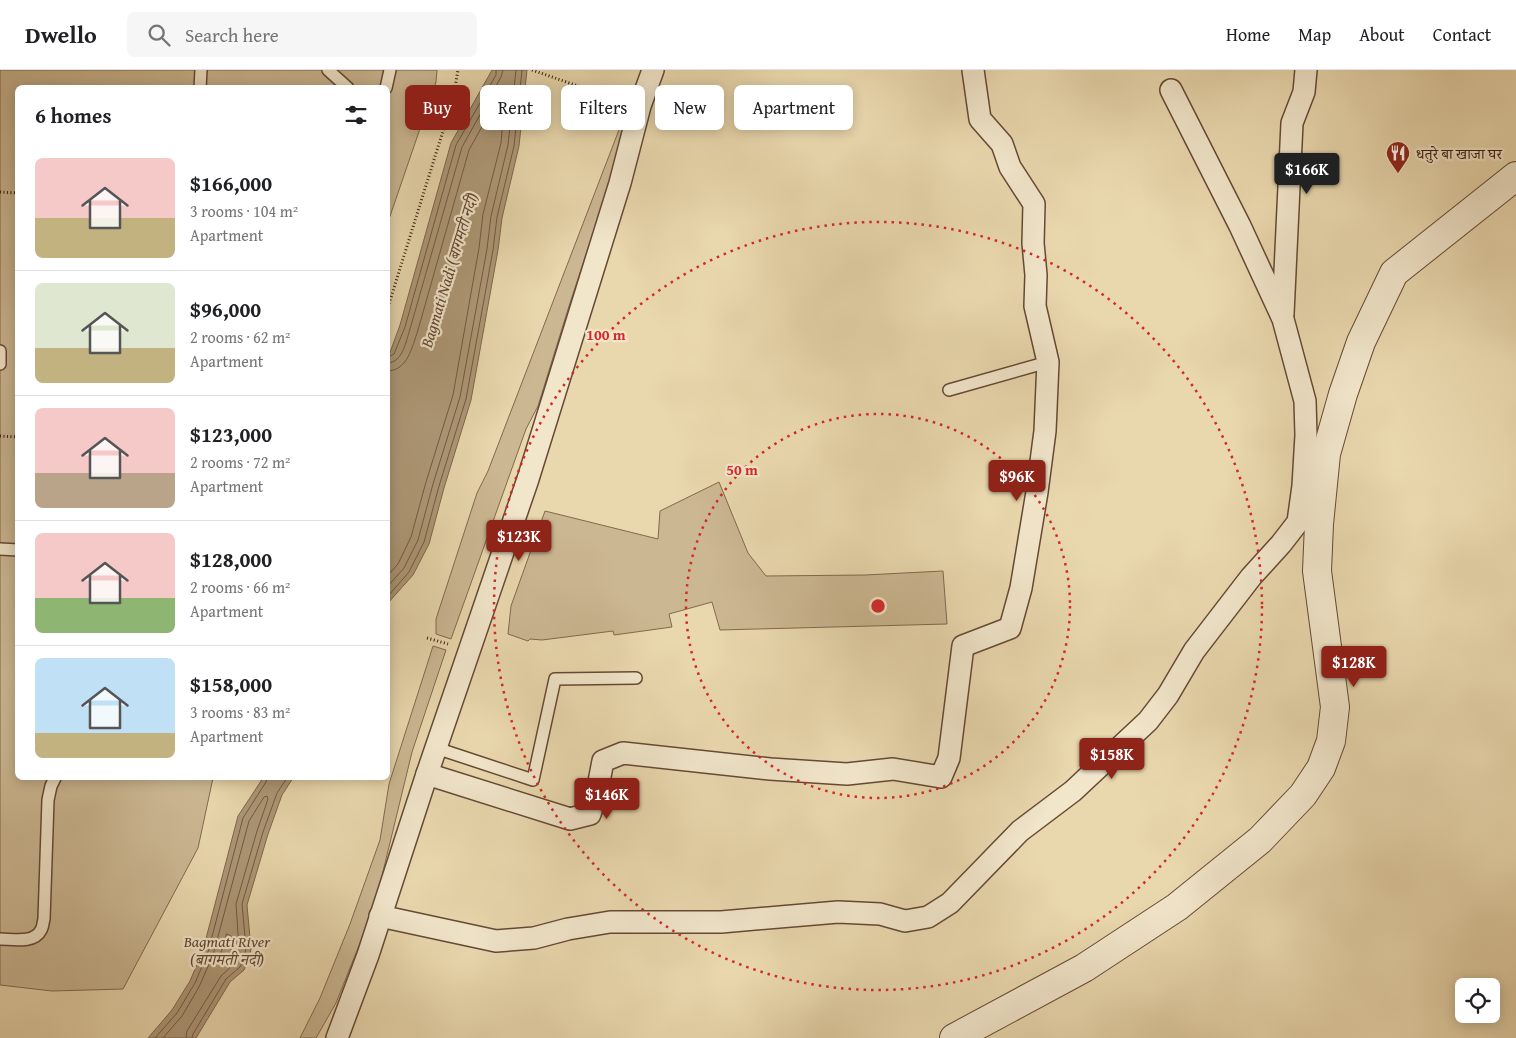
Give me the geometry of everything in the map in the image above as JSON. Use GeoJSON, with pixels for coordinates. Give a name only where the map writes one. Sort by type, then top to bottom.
{"type":"FeatureCollection","features":[{"type":"Feature","properties":{"kind":"street"},"geometry":{"type":"LineString","coordinates":[[645,92],[653,70]]}},
{"type":"Feature","properties":{"kind":"street"},"geometry":{"type":"LineString","coordinates":[[427,774],[570,819],[590,814],[597,792],[602,761],[623,753],[770,769],[847,774],[893,769],[941,777],[949,758],[963,646],[1010,628],[1021,588],[1045,431],[1048,362],[1035,306],[1034,204],[1010,167],[1002,144],[980,119],[973,70]]}},
{"type":"Feature","properties":{"kind":"street"},"geometry":{"type":"LineString","coordinates":[[1283,319],[1292,123],[1304,92],[1306,70]]}},
{"type":"Feature","properties":{"kind":"street"},"geometry":{"type":"LineString","coordinates":[[954,1038],[1084,968],[1177,907],[1260,840],[1303,795],[1321,768],[1331,741],[1335,707],[1317,571],[1308,523],[1304,477],[1306,435],[1304,401],[1283,319],[1240,226],[1171,90]]}},
{"type":"Feature","properties":{"kind":"street"},"geometry":{"type":"LineString","coordinates":[[337,1038],[546,424],[618,192],[634,130]]}},
{"type":"Feature","properties":{"kind":"street"},"geometry":{"type":"LineString","coordinates":[[380,916],[496,941],[534,938],[568,929],[610,922],[721,922],[838,912],[880,914],[905,921],[928,917],[950,903],[1020,831],[1073,791],[1148,721],[1168,695],[1194,651],[1251,577],[1282,544],[1308,523],[1343,394],[1361,342],[1394,273],[1516,176]]}},
{"type":"Feature","properties":{"kind":"lane"},"geometry":{"type":"LineString","coordinates":[[200,85],[201,70]]}},
{"type":"Feature","properties":{"kind":"lane"},"geometry":{"type":"LineString","coordinates":[[328,70],[345,85]]}},
{"type":"Feature","properties":{"kind":"lane"},"geometry":{"type":"LineString","coordinates":[[387,85],[390,70]]}},
{"type":"Feature","properties":{"kind":"lane"},"geometry":{"type":"LineString","coordinates":[[0,352],[0,364]]}},
{"type":"Feature","properties":{"kind":"lane"},"geometry":{"type":"LineString","coordinates":[[949,390],[1048,362]]}},
{"type":"Feature","properties":{"kind":"lane"},"geometry":{"type":"LineString","coordinates":[[0,549],[15,550]]}},
{"type":"Feature","properties":{"kind":"lane"},"geometry":{"type":"LineString","coordinates":[[436,748],[532,780],[555,679],[636,678]]}},
{"type":"Feature","properties":{"kind":"lane"},"geometry":{"type":"LineString","coordinates":[[0,939],[20,940],[33,938],[41,931],[44,919],[48,800],[54,780]]}},
{"type":"Feature","properties":{"kind":"path"},"geometry":{"type":"LineString","coordinates":[[390,301],[453,99],[458,70]]}},
{"type":"Feature","properties":{"kind":"path"},"geometry":{"type":"LineString","coordinates":[[532,70],[574,85]]}},
{"type":"Feature","properties":{"kind":"path"},"geometry":{"type":"LineString","coordinates":[[0,192],[15,193]]}},
{"type":"Feature","properties":{"kind":"path"},"geometry":{"type":"LineString","coordinates":[[0,436],[15,437]]}},
{"type":"Feature","properties":{"kind":"shaded area"},"geometry":{"type":"Polygon","coordinates":[[[0,70],[437,70],[435,85],[405,85],[405,130],[420,130],[390,216],[390,85],[15,85],[15,780],[213,780],[198,848],[123,989],[52,991],[0,985],[0,70]]]}},
{"type":"Feature","properties":{"kind":"shaded area"},"geometry":{"type":"Polygon","coordinates":[[[619,130],[627,130],[538,406],[526,429],[451,639],[436,634],[436,619],[477,493],[488,471],[619,130]]]}},
{"type":"Feature","properties":{"kind":"shaded area"},"geometry":{"type":"Polygon","coordinates":[[[719,482],[748,553],[766,576],[865,575],[943,571],[947,624],[720,630],[712,602],[669,614],[672,627],[614,635],[613,631],[542,640],[530,639],[528,641],[508,634],[511,606],[545,511],[658,539],[660,511],[719,482]]]}},
{"type":"Feature","properties":{"kind":"shaded area"},"geometry":{"type":"Polygon","coordinates":[[[433,646],[446,650],[412,752],[379,888],[364,933],[336,1003],[316,1038],[300,1038],[320,998],[350,924],[380,840],[389,784],[433,646]]]}},
{"type":"Feature","properties":{"kind":"water"},"geometry":{"type":"Polygon","coordinates":[[[492,70],[527,70],[525,85],[484,85],[492,70]]]}},
{"type":"Feature","properties":{"kind":"water","name":"Bagmati Nadi (बागमती नदी)"},"geometry":{"type":"Polygon","coordinates":[[[480,91],[480,130],[521,130],[519,146],[502,218],[471,400],[429,544],[413,575],[390,601],[390,352],[400,325],[451,143],[458,130],[470,130],[470,109],[480,91]]]}},
{"type":"Feature","properties":{"kind":"water","name":"Bagmati River (बागमती नदी)"},"geometry":{"type":"Polygon","coordinates":[[[262,780],[292,780],[282,795],[268,834],[247,905],[251,949],[244,970],[230,982],[196,1038],[148,1038],[172,1010],[190,981],[203,950],[238,816],[262,780]]]}},
{"type":"Feature","properties":{"kind":"place","name":"धतुरे बा खाजा घर"},"geometry":{"type":"Point","coordinates":[1398,174]}}]}
